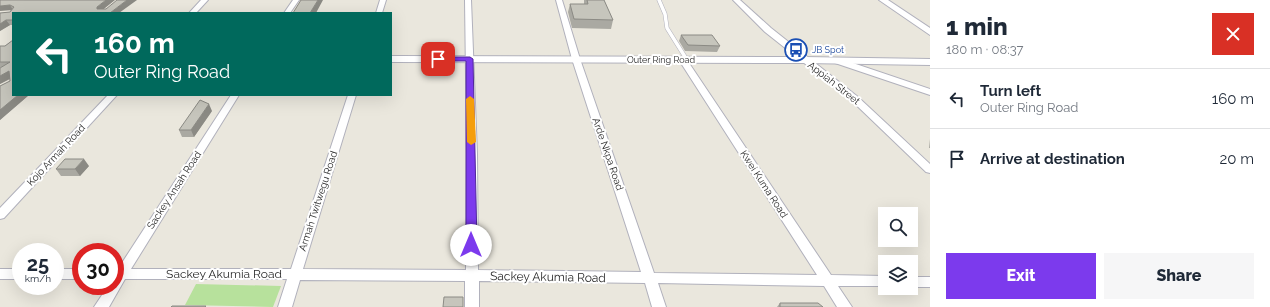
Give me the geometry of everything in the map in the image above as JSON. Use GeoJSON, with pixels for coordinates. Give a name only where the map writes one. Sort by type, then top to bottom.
{"type":"FeatureCollection","features":[{"type":"Feature","properties":{"kind":"street"},"geometry":{"type":"LineString","coordinates":[[193,12],[205,0]]}},
{"type":"Feature","properties":{"kind":"street"},"geometry":{"type":"LineString","coordinates":[[288,12],[296,0]]}},
{"type":"Feature","properties":{"kind":"street"},"geometry":{"type":"LineString","coordinates":[[379,12],[383,0]]}},
{"type":"Feature","properties":{"kind":"street"},"geometry":{"type":"LineString","coordinates":[[468,0],[470,59],[472,307]]}},
{"type":"Feature","properties":{"kind":"street","name":"Arde Nkpa Road"},"geometry":{"type":"LineString","coordinates":[[559,0],[576,59],[659,307]]}},
{"type":"Feature","properties":{"kind":"street","name":"Appiah Street"},"geometry":{"type":"LineString","coordinates":[[736,0],[768,30],[804,60],[855,99],[930,170]]}},
{"type":"Feature","properties":{"kind":"street"},"geometry":{"type":"LineString","coordinates":[[883,0],[930,32]]}},
{"type":"Feature","properties":{"kind":"street","name":"Outer Ring Road"},"geometry":{"type":"LineString","coordinates":[[392,59],[804,60],[930,62]]}},
{"type":"Feature","properties":{"kind":"street","name":"Kwei Kuma Road"},"geometry":{"type":"LineString","coordinates":[[685,60],[845,307]]}},
{"type":"Feature","properties":{"kind":"street"},"geometry":{"type":"LineString","coordinates":[[838,61],[930,92]]}},
{"type":"Feature","properties":{"kind":"street","name":"Kojo Armah Road"},"geometry":{"type":"LineString","coordinates":[[0,215],[112,96]]}},
{"type":"Feature","properties":{"kind":"street","name":"Sackey Ansah Road"},"geometry":{"type":"LineString","coordinates":[[124,267],[234,96]]}},
{"type":"Feature","properties":{"kind":"street","name":"Armah Twitwegu Road"},"geometry":{"type":"LineString","coordinates":[[284,307],[352,96]]}},
{"type":"Feature","properties":{"kind":"street"},"geometry":{"type":"LineString","coordinates":[[0,274],[12,274]]}},
{"type":"Feature","properties":{"kind":"street","name":"Sackey Akumia Road"},"geometry":{"type":"LineString","coordinates":[[124,274],[471,275],[650,279],[878,281]]}},
{"type":"Feature","properties":{"kind":"street"},"geometry":{"type":"LineString","coordinates":[[918,282],[930,282]]}},
{"type":"Feature","properties":{"kind":"street","name":"Sackey Ansah Road"},"geometry":{"type":"LineString","coordinates":[[101,307],[109,295]]}},
{"type":"Feature","properties":{"kind":"lane"},"geometry":{"type":"LineString","coordinates":[[659,0],[665,14],[667,28],[685,60]]}},
{"type":"Feature","properties":{"kind":"green space"},"geometry":{"type":"Polygon","coordinates":[[[196,284],[281,286],[273,307],[185,305],[196,284]]]}},
{"type":"Feature","properties":{"kind":"building"},"geometry":{"type":"Polygon","coordinates":[[[0,0],[106,0],[97,7],[97,9],[106,9],[117,0],[127,0],[111,12],[12,12],[12,20],[6,20],[0,24],[0,13],[10,12],[14,7],[10,5],[0,6],[0,0]]]}},
{"type":"Feature","properties":{"kind":"building"},"geometry":{"type":"Polygon","coordinates":[[[301,0],[318,0],[311,12],[294,12],[301,0]]]}},
{"type":"Feature","properties":{"kind":"building"},"geometry":{"type":"Polygon","coordinates":[[[587,0],[604,0],[613,20],[574,19],[570,4],[588,4],[587,0]]]}},
{"type":"Feature","properties":{"kind":"building"},"geometry":{"type":"Polygon","coordinates":[[[681,35],[712,35],[720,46],[688,45],[681,35]]]}},
{"type":"Feature","properties":{"kind":"building"},"geometry":{"type":"Polygon","coordinates":[[[12,41],[12,96],[17,96],[0,110],[0,86],[10,81],[9,71],[0,76],[0,68],[10,62],[0,62],[0,46],[5,46],[12,41]]]}},
{"type":"Feature","properties":{"kind":"building"},"geometry":{"type":"Polygon","coordinates":[[[200,100],[209,104],[191,130],[179,130],[200,100]]]}},
{"type":"Feature","properties":{"kind":"building"},"geometry":{"type":"Polygon","coordinates":[[[65,159],[84,159],[75,169],[56,169],[65,159]]]}},
{"type":"Feature","properties":{"kind":"building"},"geometry":{"type":"Polygon","coordinates":[[[444,297],[463,297],[463,307],[443,307],[444,297]]]}},
{"type":"Feature","properties":{"kind":"building"},"geometry":{"type":"Polygon","coordinates":[[[780,303],[818,303],[823,307],[780,307],[780,303]]]}},
{"type":"Feature","properties":{"kind":"building"},"geometry":{"type":"Polygon","coordinates":[[[172,306],[206,306],[171,307],[172,306]]]}},
{"type":"Feature","properties":{"kind":"slow traffic"},"geometry":{"type":"LineString","coordinates":[[470,99],[471,142]]}},
{"type":"Feature","properties":{"kind":"place","name":"JB Spot"},"geometry":{"type":"Point","coordinates":[796,50]}},
{"type":"Feature","properties":{"kind":"route"},"geometry":{"type":"LineString","coordinates":[[438,59],[470,59],[472,154],[471,245]]}}]}
